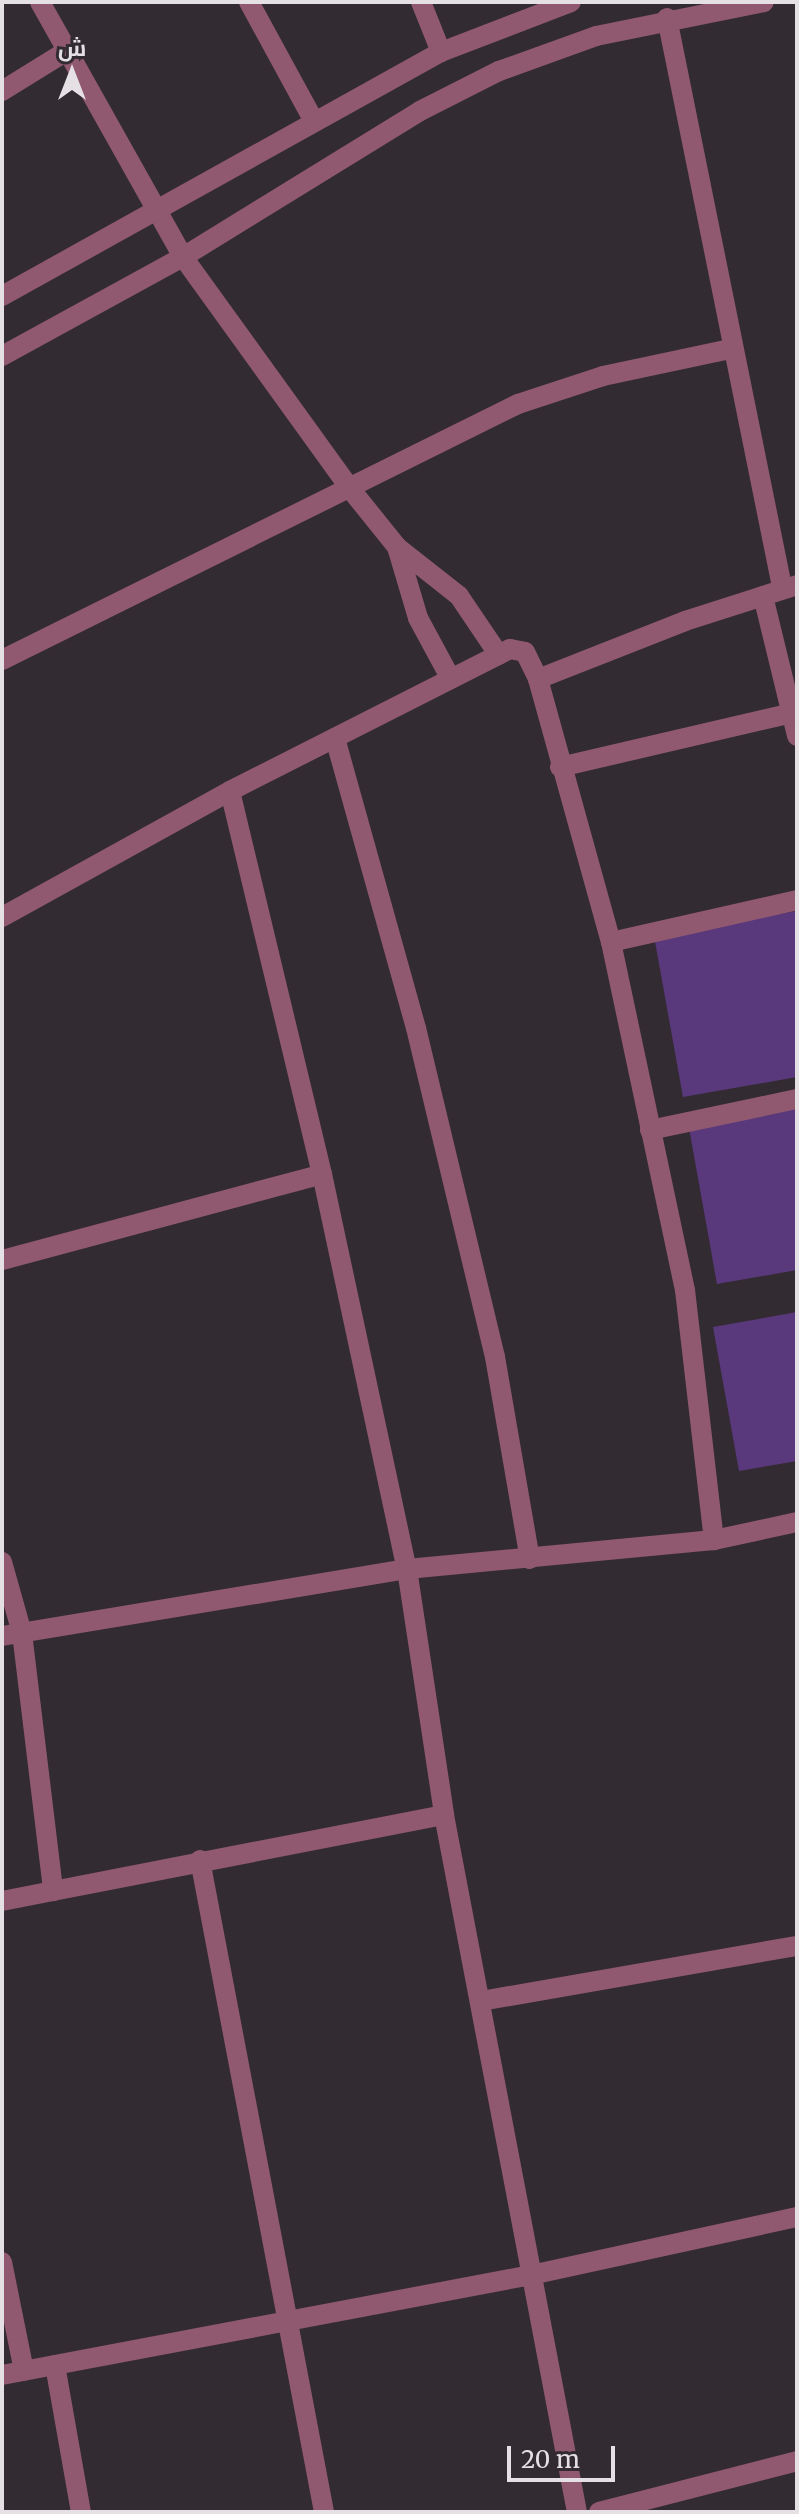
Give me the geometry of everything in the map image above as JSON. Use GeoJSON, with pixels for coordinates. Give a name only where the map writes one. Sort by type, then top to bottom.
{"type":"FeatureCollection","features":[{"type":"Feature","properties":{"kind":"street"},"geometry":{"type":"LineString","coordinates":[[40,2],[183,257],[348,486],[397,547],[459,596],[499,655]]}},
{"type":"Feature","properties":{"kind":"street"},"geometry":{"type":"LineString","coordinates":[[249,2],[314,121]]}},
{"type":"Feature","properties":{"kind":"street"},"geometry":{"type":"LineString","coordinates":[[421,2],[441,52]]}},
{"type":"Feature","properties":{"kind":"street"},"geometry":{"type":"LineString","coordinates":[[2,296],[441,52],[571,2]]}},
{"type":"Feature","properties":{"kind":"street"},"geometry":{"type":"LineString","coordinates":[[2,356],[183,257],[420,111],[486,77],[596,36],[667,18],[764,2]]}},
{"type":"Feature","properties":{"kind":"street"},"geometry":{"type":"LineString","coordinates":[[538,679],[790,586],[730,349],[667,18]]}},
{"type":"Feature","properties":{"kind":"street"},"geometry":{"type":"LineString","coordinates":[[2,91],[68,50]]}},
{"type":"Feature","properties":{"kind":"street"},"geometry":{"type":"LineString","coordinates":[[2,660],[518,404],[603,376],[730,349]]}},
{"type":"Feature","properties":{"kind":"street"},"geometry":{"type":"LineString","coordinates":[[397,547],[418,618],[451,679]]}},
{"type":"Feature","properties":{"kind":"street"},"geometry":{"type":"LineString","coordinates":[[763,596],[795,712],[797,736]]}},
{"type":"Feature","properties":{"kind":"street"},"geometry":{"type":"LineString","coordinates":[[2,917],[230,791],[499,655],[519,648],[538,679],[611,942],[685,1290],[714,1540]]}},
{"type":"Feature","properties":{"kind":"street"},"geometry":{"type":"LineString","coordinates":[[560,767],[795,712]]}},
{"type":"Feature","properties":{"kind":"street"},"geometry":{"type":"LineString","coordinates":[[335,738],[416,1028],[488,1327],[530,1559]]}},
{"type":"Feature","properties":{"kind":"street"},"geometry":{"type":"LineString","coordinates":[[230,791],[322,1174],[407,1569],[444,1815],[577,2512]]}},
{"type":"Feature","properties":{"kind":"street"},"geometry":{"type":"LineString","coordinates":[[611,942],[797,900]]}},
{"type":"Feature","properties":{"kind":"street"},"geometry":{"type":"LineString","coordinates":[[650,1130],[797,1099]]}},
{"type":"Feature","properties":{"kind":"street"},"geometry":{"type":"LineString","coordinates":[[2,1260],[322,1174]]}},
{"type":"Feature","properties":{"kind":"street"},"geometry":{"type":"LineString","coordinates":[[12,1634],[407,1569],[714,1540],[797,1522]]}},
{"type":"Feature","properties":{"kind":"street"},"geometry":{"type":"LineString","coordinates":[[2,1562],[53,1891]]}},
{"type":"Feature","properties":{"kind":"street"},"geometry":{"type":"LineString","coordinates":[[2,1901],[200,1860],[444,1815]]}},
{"type":"Feature","properties":{"kind":"street"},"geometry":{"type":"LineString","coordinates":[[200,1860],[324,2512]]}},
{"type":"Feature","properties":{"kind":"street"},"geometry":{"type":"LineString","coordinates":[[481,2001],[797,1946]]}},
{"type":"Feature","properties":{"kind":"street"},"geometry":{"type":"LineString","coordinates":[[2,2375],[531,2275],[797,2217]]}},
{"type":"Feature","properties":{"kind":"street"},"geometry":{"type":"LineString","coordinates":[[2,2262],[24,2371]]}},
{"type":"Feature","properties":{"kind":"street"},"geometry":{"type":"LineString","coordinates":[[55,2365],[81,2512]]}},
{"type":"Feature","properties":{"kind":"street"},"geometry":{"type":"LineString","coordinates":[[599,2512],[797,2461]]}},
{"type":"Feature","properties":{"kind":"building"},"geometry":{"type":"Polygon","coordinates":[[[797,911],[797,1077],[683,1097],[654,936],[797,911]]]}},
{"type":"Feature","properties":{"kind":"building"},"geometry":{"type":"Polygon","coordinates":[[[797,1109],[797,1270],[717,1284],[689,1128],[797,1109]]]}},
{"type":"Feature","properties":{"kind":"building"},"geometry":{"type":"Polygon","coordinates":[[[797,1312],[797,1461],[739,1471],[713,1327],[797,1312]]]}}]}
